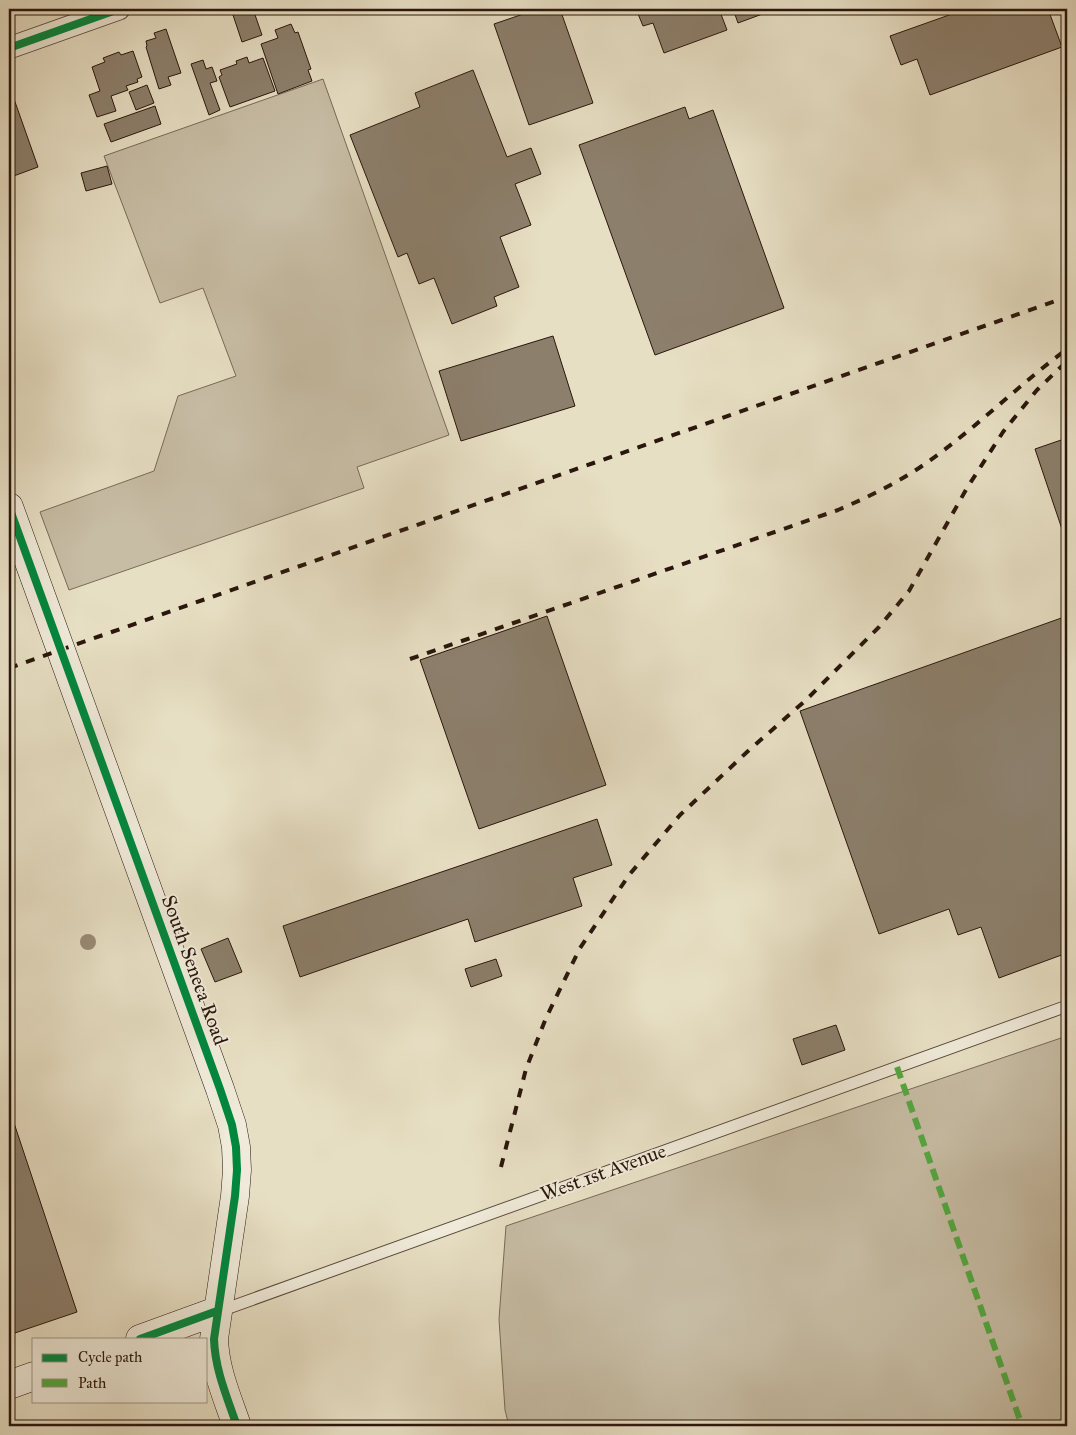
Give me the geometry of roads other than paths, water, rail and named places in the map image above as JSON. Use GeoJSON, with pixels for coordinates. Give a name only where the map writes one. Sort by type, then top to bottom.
{"type":"FeatureCollection","features":[{"type":"Feature","properties":{"kind":"main road","name":"South Seneca Road"},"geometry":{"type":"LineString","coordinates":[[9,507],[217,1079],[232,1125],[236,1155],[236,1187],[217,1312],[214,1357],[237,1426]]}},
{"type":"Feature","properties":{"kind":"main road","name":"West 1st Avenue"},"geometry":{"type":"LineString","coordinates":[[143,1338],[217,1312]]}},
{"type":"Feature","properties":{"kind":"main road"},"geometry":{"type":"LineString","coordinates":[[9,1385],[32,1377]]}},
{"type":"Feature","properties":{"kind":"street"},"geometry":{"type":"LineString","coordinates":[[9,48],[120,9]]}},
{"type":"Feature","properties":{"kind":"lane","name":"West 1st Avenue"},"geometry":{"type":"LineString","coordinates":[[217,1312],[1067,1006]]}},
{"type":"Feature","properties":{"kind":"railway"},"geometry":{"type":"LineString","coordinates":[[9,668],[1067,297]]}},
{"type":"Feature","properties":{"kind":"railway"},"geometry":{"type":"LineString","coordinates":[[410,659],[838,510],[859,501],[919,468],[975,425],[1067,349]]}},
{"type":"Feature","properties":{"kind":"railway"},"geometry":{"type":"LineString","coordinates":[[501,1167],[526,1069],[546,1018],[580,948],[629,875],[680,815],[806,700],[879,627],[909,591],[967,488],[1003,432],[1037,390],[1067,361]]}}]}
